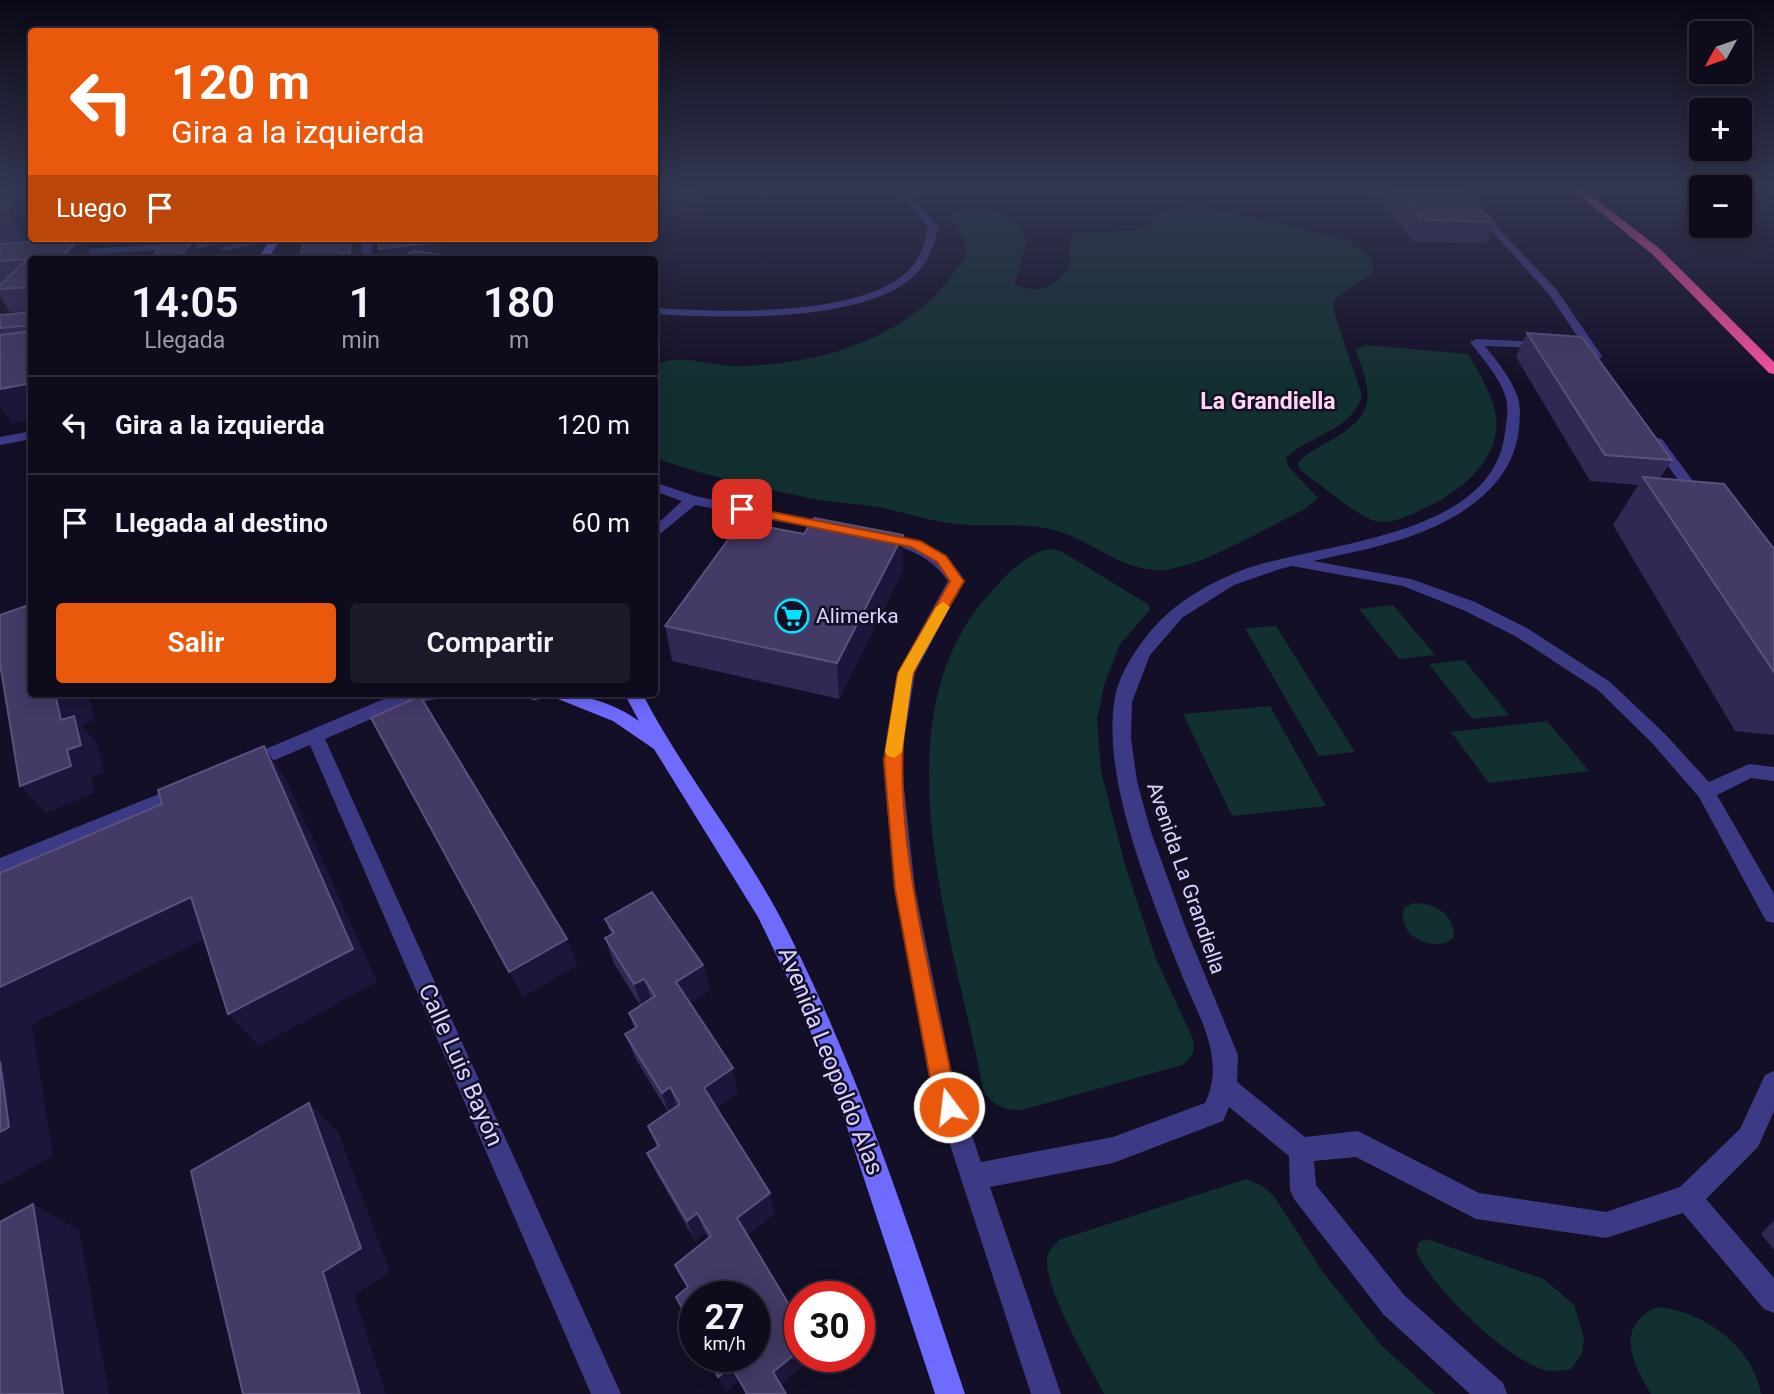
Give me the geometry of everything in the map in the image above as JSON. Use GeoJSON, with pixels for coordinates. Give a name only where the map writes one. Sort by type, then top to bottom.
{"type":"FeatureCollection","features":[{"type":"Feature","properties":{"kind":"highway"},"geometry":{"type":"LineString","coordinates":[[1656,255],[1696,291],[1774,370]]}},
{"type":"Feature","properties":{"kind":"main road","name":"Avenida Leopoldo Alas"},"geometry":{"type":"LineString","coordinates":[[567,697],[619,716],[664,751]]}},
{"type":"Feature","properties":{"kind":"main road","name":"Avenida Leopoldo Alas"},"geometry":{"type":"LineString","coordinates":[[635,697],[664,751],[760,901],[824,1032],[864,1132],[950,1394]]}},
{"type":"Feature","properties":{"kind":"street"},"geometry":{"type":"LineString","coordinates":[[658,311],[739,314],[804,309],[871,295],[908,276],[924,255]]}},
{"type":"Feature","properties":{"kind":"street"},"geometry":{"type":"LineString","coordinates":[[1519,255],[1552,291],[1607,371]]}},
{"type":"Feature","properties":{"kind":"street","name":"Avenida La Grandiella"},"geometry":{"type":"LineString","coordinates":[[1226,1088],[1226,1055],[1150,856],[1130,787],[1121,744],[1123,704],[1133,664],[1180,610],[1208,592],[1234,580],[1291,562],[1395,537],[1451,514],[1494,480],[1508,454],[1513,435],[1512,397],[1476,342],[1590,348]]}},
{"type":"Feature","properties":{"kind":"street"},"geometry":{"type":"LineString","coordinates":[[1646,426],[1708,513],[1685,511]]}},
{"type":"Feature","properties":{"kind":"street"},"geometry":{"type":"LineString","coordinates":[[0,441],[28,436]]}},
{"type":"Feature","properties":{"kind":"street"},"geometry":{"type":"LineString","coordinates":[[658,487],[692,500],[915,544],[942,559],[957,581],[906,673],[892,761],[907,902],[942,1083],[1046,1394]]}},
{"type":"Feature","properties":{"kind":"street"},"geometry":{"type":"LineString","coordinates":[[658,531],[692,500]]}},
{"type":"Feature","properties":{"kind":"street"},"geometry":{"type":"LineString","coordinates":[[1291,562],[1406,582],[1469,606],[1521,632],[1604,686],[1658,738],[1706,792],[1774,914]]}},
{"type":"Feature","properties":{"kind":"street"},"geometry":{"type":"LineString","coordinates":[[228,773],[407,697]]}},
{"type":"Feature","properties":{"kind":"street","name":"Calle Luis Bayón"},"geometry":{"type":"LineString","coordinates":[[315,736],[606,1394]]}},
{"type":"Feature","properties":{"kind":"street"},"geometry":{"type":"LineString","coordinates":[[1706,792],[1749,771],[1774,774]]}},
{"type":"Feature","properties":{"kind":"street"},"geometry":{"type":"LineString","coordinates":[[0,867],[202,783]]}},
{"type":"Feature","properties":{"kind":"street"},"geometry":{"type":"LineString","coordinates":[[972,1177],[1113,1150],[1214,1112],[1226,1088],[1301,1150],[1358,1144],[1476,1206],[1606,1225],[1688,1198],[1749,1138],[1774,1083]]}},
{"type":"Feature","properties":{"kind":"street"},"geometry":{"type":"LineString","coordinates":[[1301,1150],[1303,1190],[1394,1305],[1492,1394]]}},
{"type":"Feature","properties":{"kind":"street"},"geometry":{"type":"LineString","coordinates":[[1688,1198],[1774,1299]]}},
{"type":"Feature","properties":{"kind":"green space"},"geometry":{"type":"Polygon","coordinates":[[[967,255],[1023,255],[1015,284],[1030,289],[1054,284],[1065,272],[1070,255],[1367,255],[1372,259],[1373,273],[1335,298],[1333,309],[1362,395],[1357,407],[1340,425],[1295,450],[1286,458],[1289,467],[1318,498],[1305,509],[1216,554],[1164,570],[1120,561],[1065,533],[1051,529],[937,521],[883,508],[814,499],[766,489],[658,459],[658,364],[684,360],[734,366],[761,365],[814,357],[866,341],[913,314],[934,297],[967,255]]]}},
{"type":"Feature","properties":{"kind":"green space"},"geometry":{"type":"Polygon","coordinates":[[[1365,345],[1468,354],[1489,393],[1497,424],[1488,455],[1467,481],[1439,501],[1388,522],[1375,521],[1358,513],[1300,470],[1298,464],[1353,425],[1361,416],[1368,395],[1355,350],[1365,345]]]}},
{"type":"Feature","properties":{"kind":"green space"},"geometry":{"type":"Polygon","coordinates":[[[1050,549],[1061,551],[1149,605],[1150,610],[1120,644],[1104,685],[1097,720],[1101,771],[1125,865],[1156,959],[1193,1039],[1194,1047],[1191,1057],[1182,1065],[1022,1110],[1010,1110],[1001,1107],[984,1093],[943,902],[932,834],[929,767],[936,703],[955,644],[1003,578],[1032,555],[1050,549]]]}},
{"type":"Feature","properties":{"kind":"green space"},"geometry":{"type":"Polygon","coordinates":[[[1393,605],[1435,655],[1399,659],[1359,609],[1393,605]]]}},
{"type":"Feature","properties":{"kind":"green space"},"geometry":{"type":"Polygon","coordinates":[[[1276,626],[1355,752],[1319,756],[1245,628],[1276,626]]]}},
{"type":"Feature","properties":{"kind":"green space"},"geometry":{"type":"Polygon","coordinates":[[[1464,660],[1509,715],[1472,719],[1429,664],[1464,660]]]}},
{"type":"Feature","properties":{"kind":"green space"},"geometry":{"type":"Polygon","coordinates":[[[1270,706],[1326,806],[1232,816],[1183,714],[1270,706]]]}},
{"type":"Feature","properties":{"kind":"green space"},"geometry":{"type":"Polygon","coordinates":[[[1547,721],[1589,771],[1489,783],[1451,732],[1547,721]]]}},
{"type":"Feature","properties":{"kind":"green space"},"geometry":{"type":"Polygon","coordinates":[[[1414,903],[1429,905],[1442,911],[1451,922],[1454,937],[1437,944],[1427,943],[1410,933],[1403,917],[1405,907],[1414,903]]]}},
{"type":"Feature","properties":{"kind":"green space"},"geometry":{"type":"Polygon","coordinates":[[[1246,1179],[1261,1185],[1274,1196],[1322,1271],[1382,1346],[1435,1394],[1104,1394],[1060,1307],[1048,1272],[1047,1258],[1050,1251],[1059,1240],[1246,1179]]]}},
{"type":"Feature","properties":{"kind":"green space"},"geometry":{"type":"Polygon","coordinates":[[[1426,1239],[1544,1279],[1574,1305],[1584,1338],[1582,1353],[1571,1369],[1547,1371],[1528,1363],[1490,1337],[1471,1320],[1438,1284],[1416,1251],[1419,1242],[1426,1239]]]}},
{"type":"Feature","properties":{"kind":"green space"},"geometry":{"type":"Polygon","coordinates":[[[1657,1307],[1691,1315],[1723,1334],[1748,1361],[1761,1394],[1651,1394],[1633,1358],[1631,1335],[1635,1324],[1657,1307]]]}},
{"type":"Feature","properties":{"kind":"building"},"geometry":{"type":"Polygon","coordinates":[[[0,255],[65,255],[28,256],[28,259],[0,261],[0,255]]]}},
{"type":"Feature","properties":{"kind":"building"},"geometry":{"type":"Polygon","coordinates":[[[300,255],[341,255],[340,256],[300,255]]]}},
{"type":"Feature","properties":{"kind":"building"},"geometry":{"type":"Polygon","coordinates":[[[443,255],[450,256],[403,256],[443,255]]]}},
{"type":"Feature","properties":{"kind":"building"},"geometry":{"type":"Polygon","coordinates":[[[28,259],[28,287],[0,289],[0,285],[28,259]]]}},
{"type":"Feature","properties":{"kind":"building"},"geometry":{"type":"Polygon","coordinates":[[[28,312],[28,325],[0,328],[0,315],[28,312]]]}},
{"type":"Feature","properties":{"kind":"building"},"geometry":{"type":"Polygon","coordinates":[[[28,332],[27,384],[0,389],[0,335],[28,332]]]}},
{"type":"Feature","properties":{"kind":"building"},"geometry":{"type":"Polygon","coordinates":[[[1527,333],[1582,337],[1672,460],[1605,455],[1527,333]]]}},
{"type":"Feature","properties":{"kind":"building"},"geometry":{"type":"Polygon","coordinates":[[[1643,477],[1724,484],[1774,549],[1774,672],[1643,477]]]}},
{"type":"Feature","properties":{"kind":"building","name":"Alimerka"},"geometry":{"type":"Polygon","coordinates":[[[814,518],[903,535],[837,663],[665,626],[741,522],[804,534],[814,518]]]}},
{"type":"Feature","properties":{"kind":"building"},"geometry":{"type":"Polygon","coordinates":[[[28,605],[28,697],[59,697],[56,698],[61,720],[74,716],[81,745],[67,750],[71,766],[20,786],[0,663],[0,615],[28,605]]]}},
{"type":"Feature","properties":{"kind":"building"},"geometry":{"type":"Polygon","coordinates":[[[421,697],[567,939],[509,972],[371,718],[421,697]]]}},
{"type":"Feature","properties":{"kind":"building"},"geometry":{"type":"Polygon","coordinates":[[[264,746],[353,949],[228,1014],[191,897],[0,987],[0,873],[162,804],[158,790],[264,746]]]}},
{"type":"Feature","properties":{"kind":"building"},"geometry":{"type":"Polygon","coordinates":[[[652,892],[703,965],[676,982],[733,1068],[704,1088],[770,1193],[737,1218],[784,1296],[784,1363],[773,1372],[786,1394],[746,1394],[735,1372],[770,1372],[770,1281],[684,1281],[675,1265],[711,1236],[697,1213],[687,1221],[647,1153],[659,1146],[648,1126],[680,1104],[670,1087],[662,1093],[625,1034],[637,1027],[629,1013],[655,996],[644,979],[634,984],[605,938],[614,933],[605,919],[652,892]]]}},
{"type":"Feature","properties":{"kind":"building"},"geometry":{"type":"Polygon","coordinates":[[[0,1061],[9,1127],[0,1132],[0,1061]]]}},
{"type":"Feature","properties":{"kind":"building"},"geometry":{"type":"Polygon","coordinates":[[[309,1103],[361,1248],[323,1272],[360,1394],[243,1394],[191,1171],[309,1103]]]}},
{"type":"Feature","properties":{"kind":"building"},"geometry":{"type":"Polygon","coordinates":[[[33,1204],[63,1394],[0,1394],[0,1222],[33,1204]]]}},
{"type":"Feature","properties":{"kind":"slow traffic"},"geometry":{"type":"LineString","coordinates":[[894,752],[906,673],[943,607]]}},
{"type":"Feature","properties":{"kind":"place","name":"Alimerka"},"geometry":{"type":"Point","coordinates":[792,616]}},
{"type":"Feature","properties":{"kind":"district","name":"La Grandiella"},"geometry":{"type":"Point","coordinates":[1268,401]}},
{"type":"Feature","properties":{"kind":"route"},"geometry":{"type":"LineString","coordinates":[[742,509],[915,544],[942,559],[957,581],[906,673],[892,761],[905,889],[942,1083],[949,1107]]}}]}
